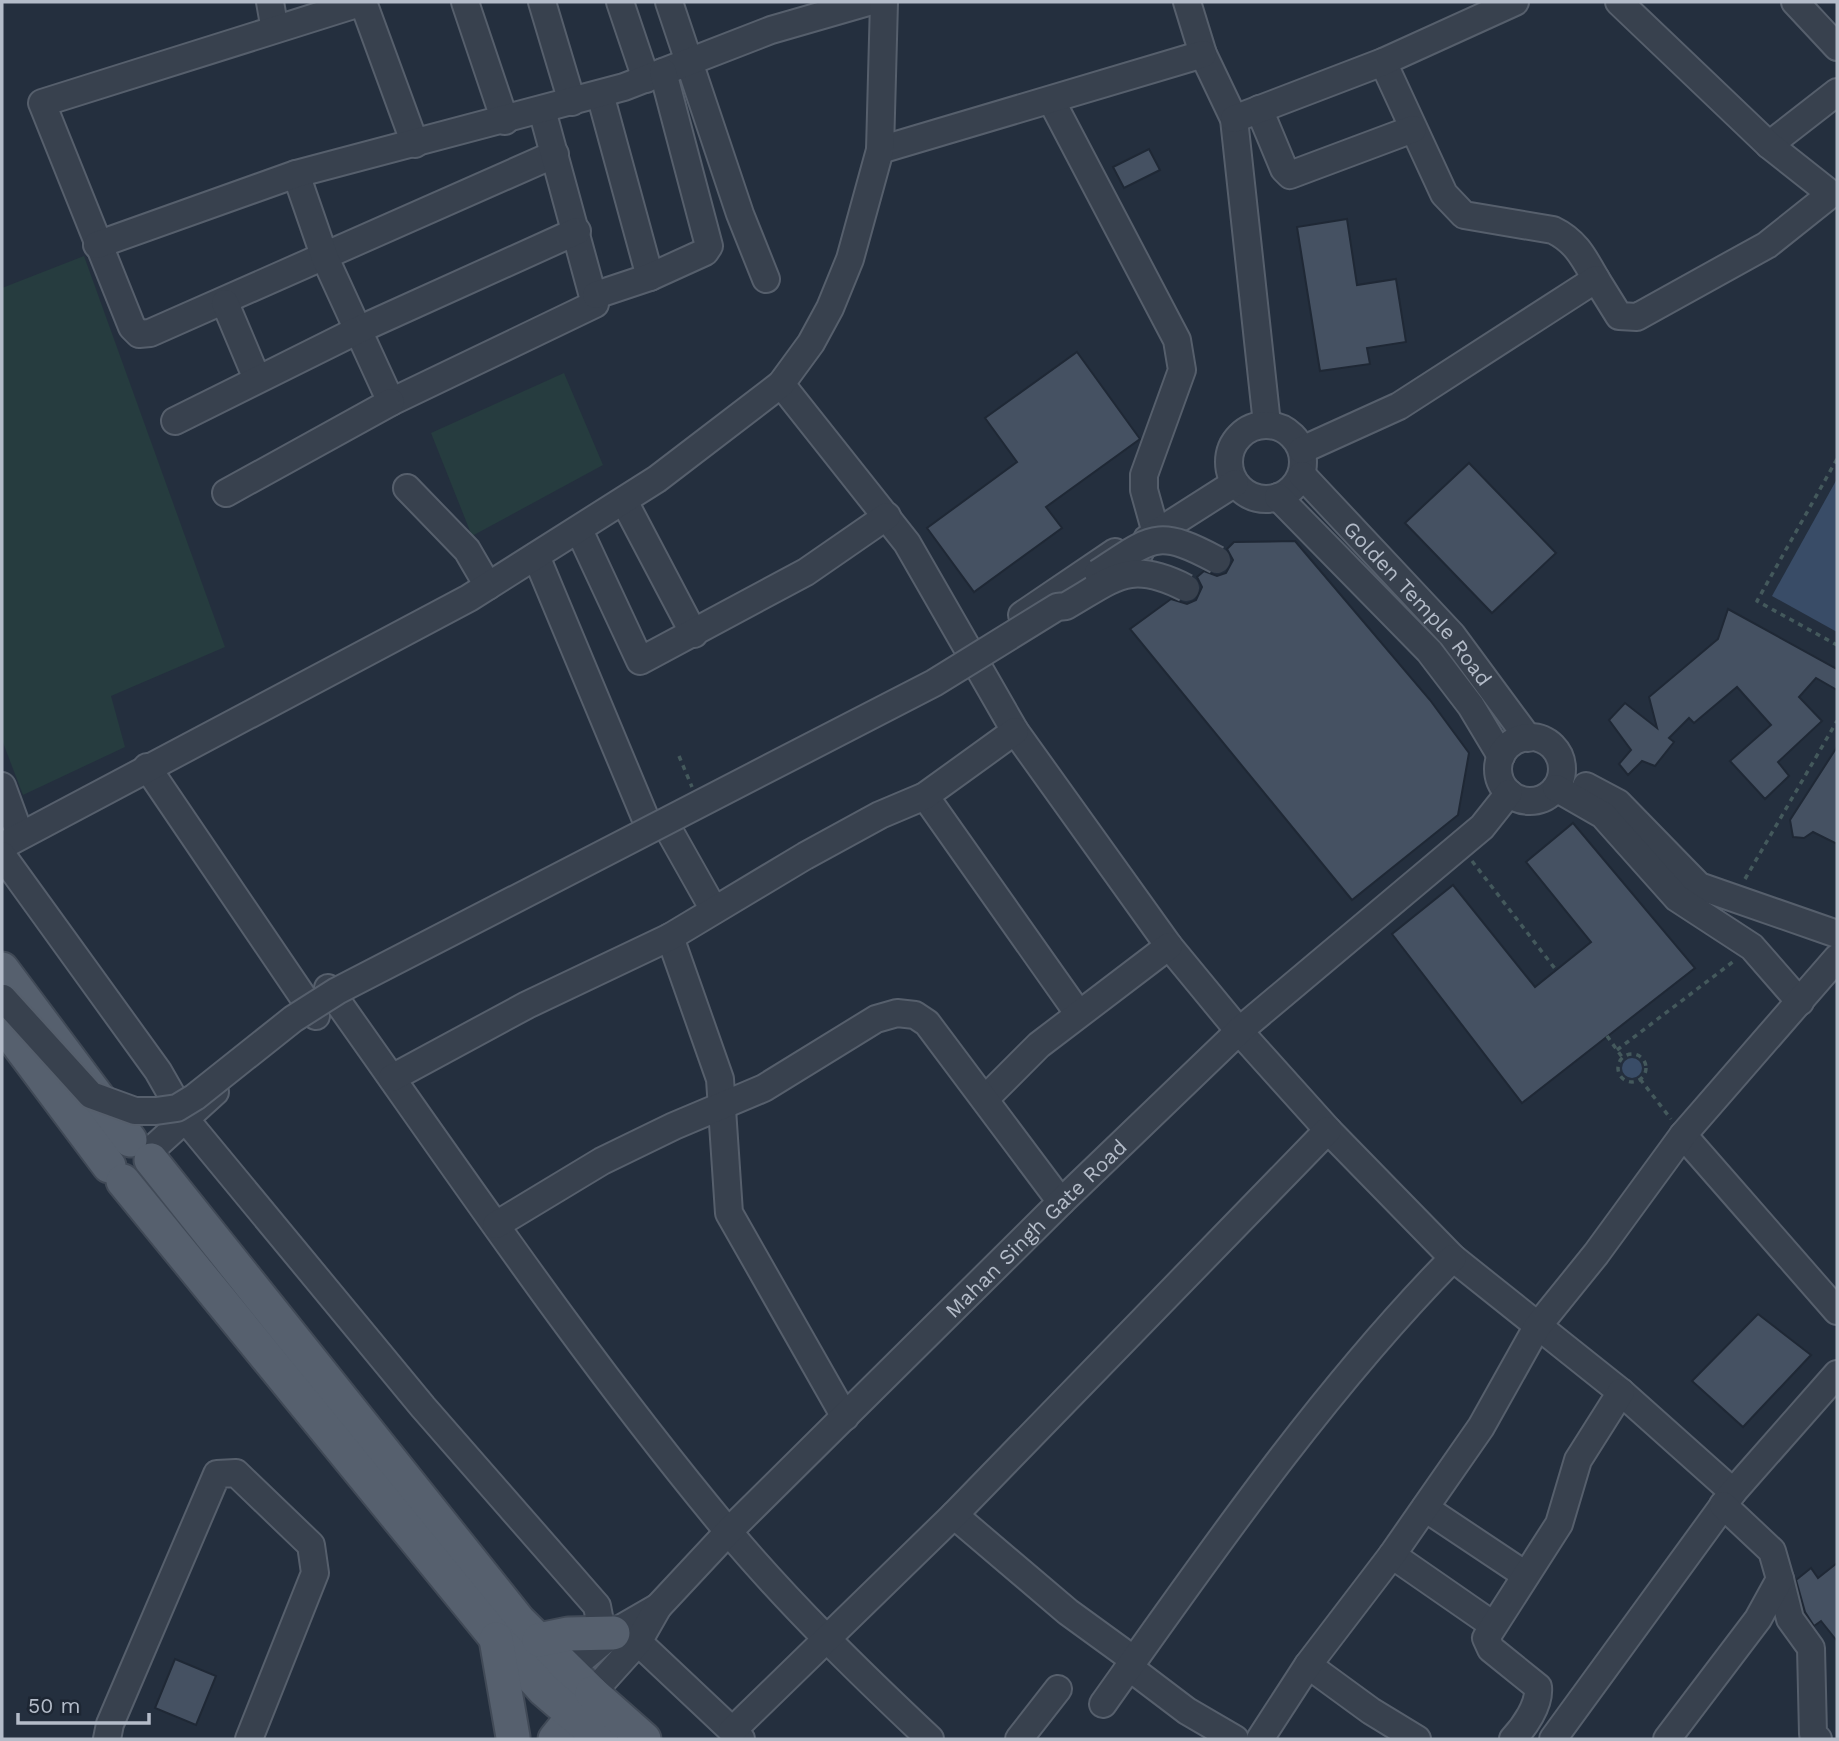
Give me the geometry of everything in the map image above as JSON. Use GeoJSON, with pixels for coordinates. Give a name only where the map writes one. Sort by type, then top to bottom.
{"type":"FeatureCollection","features":[{"type":"Feature","properties":{"kind":"main road"},"geometry":{"type":"LineString","coordinates":[[2,969],[519,1621],[539,1640],[567,1701],[644,1739]]}},
{"type":"Feature","properties":{"kind":"main road"},"geometry":{"type":"LineString","coordinates":[[2,1023],[116,1173],[496,1639],[567,1701],[601,1739]]}},
{"type":"Feature","properties":{"kind":"main road"},"geometry":{"type":"LineString","coordinates":[[116,1173],[112,1149],[142,1148]]}},
{"type":"Feature","properties":{"kind":"main road"},"geometry":{"type":"LineString","coordinates":[[539,1640],[618,1635]]}},
{"type":"Feature","properties":{"kind":"main road"},"geometry":{"type":"LineString","coordinates":[[496,1639],[512,1738],[567,1701]]}},
{"type":"Feature","properties":{"kind":"street"},"geometry":{"type":"LineString","coordinates":[[415,144],[363,2],[42,103],[97,244],[132,327],[139,334],[150,333],[225,303],[555,154]]}},
{"type":"Feature","properties":{"kind":"street"},"geometry":{"type":"LineString","coordinates":[[465,2],[505,121]]}},
{"type":"Feature","properties":{"kind":"street"},"geometry":{"type":"LineString","coordinates":[[542,2],[572,102]]}},
{"type":"Feature","properties":{"kind":"street"},"geometry":{"type":"LineString","coordinates":[[596,295],[650,277],[705,252],[709,246],[654,76],[620,2]]}},
{"type":"Feature","properties":{"kind":"street"},"geometry":{"type":"LineString","coordinates":[[669,2],[740,214],[766,279]]}},
{"type":"Feature","properties":{"kind":"street"},"geometry":{"type":"LineString","coordinates":[[97,244],[296,174],[600,94],[690,63],[771,30],[868,2]]}},
{"type":"Feature","properties":{"kind":"street"},"geometry":{"type":"LineString","coordinates":[[2,786],[11,840],[488,586],[624,500],[781,384],[811,343],[830,308],[850,259],[880,150],[884,2]]}},
{"type":"Feature","properties":{"kind":"street"},"geometry":{"type":"LineString","coordinates":[[1187,2],[1203,54],[1234,119],[1267,424]]}},
{"type":"Feature","properties":{"kind":"street"},"geometry":{"type":"LineString","coordinates":[[1234,119],[1383,62],[1515,2]]}},
{"type":"Feature","properties":{"kind":"street"},"geometry":{"type":"LineString","coordinates":[[1383,62],[1444,194],[1456,208],[1476,218],[1553,230],[1564,235],[1578,247],[1619,316],[1637,317],[1767,245],[1835,194],[1769,145],[1619,2]]}},
{"type":"Feature","properties":{"kind":"street"},"geometry":{"type":"LineString","coordinates":[[1795,2],[1837,47]]}},
{"type":"Feature","properties":{"kind":"street"},"geometry":{"type":"LineString","coordinates":[[880,150],[1203,54]]}},
{"type":"Feature","properties":{"kind":"street"},"geometry":{"type":"LineString","coordinates":[[1769,145],[1837,92]]}},
{"type":"Feature","properties":{"kind":"street"},"geometry":{"type":"LineString","coordinates":[[600,94],[650,277]]}},
{"type":"Feature","properties":{"kind":"street"},"geometry":{"type":"LineString","coordinates":[[1051,100],[1177,340],[1182,356],[1182,370],[1144,475],[1152,536]]}},
{"type":"Feature","properties":{"kind":"street"},"geometry":{"type":"LineString","coordinates":[[1259,109],[1284,169],[1290,175],[1413,129]]}},
{"type":"Feature","properties":{"kind":"street"},"geometry":{"type":"LineString","coordinates":[[226,494],[391,402],[595,304],[596,295],[542,110]]}},
{"type":"Feature","properties":{"kind":"street"},"geometry":{"type":"LineString","coordinates":[[296,174],[325,258],[356,331],[391,402]]}},
{"type":"Feature","properties":{"kind":"street"},"geometry":{"type":"LineString","coordinates":[[175,421],[356,331],[577,231]]}},
{"type":"Feature","properties":{"kind":"street"},"geometry":{"type":"LineString","coordinates":[[1302,463],[1289,431],[1267,424],[1245,431],[1230,449],[1228,461],[1235,483],[1254,497],[1278,497],[1292,489],[1302,463],[1409,400],[1596,279]]}},
{"type":"Feature","properties":{"kind":"street"},"geometry":{"type":"LineString","coordinates":[[225,303],[257,379]]}},
{"type":"Feature","properties":{"kind":"street"},"geometry":{"type":"LineString","coordinates":[[781,384],[887,516],[931,584],[1015,731],[1168,946],[1239,1031],[1328,1130],[1453,1258],[1621,1392],[1728,1498],[1772,1550],[1790,1619],[1811,1648],[1812,1734],[1818,1739]]}},
{"type":"Feature","properties":{"kind":"street","name":"Golden Temple Road"},"geometry":{"type":"LineString","coordinates":[[1302,463],[1452,635],[1528,738]]}},
{"type":"Feature","properties":{"kind":"street"},"geometry":{"type":"LineString","coordinates":[[658,827],[696,797],[1073,609],[1140,553],[1152,536],[1235,483]]}},
{"type":"Feature","properties":{"kind":"street"},"geometry":{"type":"LineString","coordinates":[[407,488],[456,537],[488,586]]}},
{"type":"Feature","properties":{"kind":"street","name":"Golden Temple Road"},"geometry":{"type":"LineString","coordinates":[[1278,497],[1429,651],[1471,706],[1502,756]]}},
{"type":"Feature","properties":{"kind":"street"},"geometry":{"type":"LineString","coordinates":[[624,500],[694,634]]}},
{"type":"Feature","properties":{"kind":"street"},"geometry":{"type":"LineString","coordinates":[[579,530],[640,661],[806,572],[887,516]]}},
{"type":"Feature","properties":{"kind":"street"},"geometry":{"type":"LineString","coordinates":[[1057,607],[1061,598],[1072,590],[1129,553],[1160,538],[1181,540],[1217,560]]}},
{"type":"Feature","properties":{"kind":"street"},"geometry":{"type":"LineString","coordinates":[[536,556],[658,827],[714,911]]}},
{"type":"Feature","properties":{"kind":"street"},"geometry":{"type":"LineString","coordinates":[[2,998],[18,1012],[91,1095],[135,1111],[177,1108],[195,1097],[293,1019],[337,991],[934,683],[1057,607],[1066,606],[1125,573],[1155,574],[1186,587]]}},
{"type":"Feature","properties":{"kind":"street"},"geometry":{"type":"LineString","coordinates":[[142,1148],[181,1112],[225,1083],[322,1002],[441,946],[658,827],[892,717],[972,659]]}},
{"type":"Feature","properties":{"kind":"street"},"geometry":{"type":"LineString","coordinates":[[391,1078],[527,1005],[670,937],[869,821],[925,796],[1015,731]]}},
{"type":"Feature","properties":{"kind":"street"},"geometry":{"type":"LineString","coordinates":[[1558,783],[1560,759],[1555,750],[1539,739],[1528,738],[1512,743],[1502,756],[1499,776],[1509,793],[1528,801],[1539,800],[1558,783],[1576,780],[1618,803],[1699,886],[1837,934]]}},
{"type":"Feature","properties":{"kind":"street"},"geometry":{"type":"LineString","coordinates":[[147,766],[322,1002],[391,1078],[633,1414],[729,1531],[826,1640],[930,1739]]}},
{"type":"Feature","properties":{"kind":"street"},"geometry":{"type":"LineString","coordinates":[[1558,783],[1603,815],[1677,898],[1752,947],[1800,1002]]}},
{"type":"Feature","properties":{"kind":"street","name":"Mahan Singh Gate Road"},"geometry":{"type":"LineString","coordinates":[[567,1701],[618,1635],[658,1607],[729,1531],[1061,1202],[1239,1031],[1482,827],[1509,793]]}},
{"type":"Feature","properties":{"kind":"street"},"geometry":{"type":"LineString","coordinates":[[925,796],[1078,1013]]}},
{"type":"Feature","properties":{"kind":"street"},"geometry":{"type":"LineString","coordinates":[[2,855],[158,1071],[181,1112],[424,1407],[597,1606],[618,1635],[737,1735],[826,1640],[954,1515],[1328,1130]]}},
{"type":"Feature","properties":{"kind":"street"},"geometry":{"type":"LineString","coordinates":[[670,937],[720,1079],[729,1213],[845,1417]]}},
{"type":"Feature","properties":{"kind":"street"},"geometry":{"type":"LineString","coordinates":[[986,1098],[1039,1045],[1168,946]]}},
{"type":"Feature","properties":{"kind":"street"},"geometry":{"type":"LineString","coordinates":[[1260,1739],[1308,1665],[1392,1555],[1480,1427],[1537,1327],[1596,1254],[1684,1135],[1837,958]]}},
{"type":"Feature","properties":{"kind":"street"},"geometry":{"type":"LineString","coordinates":[[496,1225],[602,1161],[674,1126],[765,1088],[876,1019],[897,1013],[915,1015],[927,1023],[986,1098],[1061,1202]]}},
{"type":"Feature","properties":{"kind":"street"},"geometry":{"type":"LineString","coordinates":[[1684,1135],[1837,1311]]}},
{"type":"Feature","properties":{"kind":"street"},"geometry":{"type":"LineString","coordinates":[[1103,1704],[1314,1418],[1406,1306],[1453,1258]]}},
{"type":"Feature","properties":{"kind":"street"},"geometry":{"type":"LineString","coordinates":[[1553,1739],[1728,1498],[1837,1374]]}},
{"type":"Feature","properties":{"kind":"street"},"geometry":{"type":"LineString","coordinates":[[1525,1735],[1539,1695],[1538,1687],[1488,1646],[1486,1638],[1524,1574],[1559,1524],[1578,1460],[1621,1392]]}},
{"type":"Feature","properties":{"kind":"street"},"geometry":{"type":"LineString","coordinates":[[107,1739],[110,1724],[217,1475],[236,1473],[311,1545],[315,1573],[248,1739]]}},
{"type":"Feature","properties":{"kind":"street"},"geometry":{"type":"LineString","coordinates":[[1425,1508],[1524,1574]]}},
{"type":"Feature","properties":{"kind":"street"},"geometry":{"type":"LineString","coordinates":[[954,1515],[1187,1711],[1235,1739]]}},
{"type":"Feature","properties":{"kind":"street"},"geometry":{"type":"LineString","coordinates":[[1392,1555],[1493,1625]]}},
{"type":"Feature","properties":{"kind":"street"},"geometry":{"type":"LineString","coordinates":[[1667,1739],[1758,1619],[1780,1579]]}},
{"type":"Feature","properties":{"kind":"street"},"geometry":{"type":"LineString","coordinates":[[1308,1665],[1371,1711],[1418,1739]]}},
{"type":"Feature","properties":{"kind":"street"},"geometry":{"type":"LineString","coordinates":[[1019,1739],[1058,1689]]}},
{"type":"Feature","properties":{"kind":"path"},"geometry":{"type":"LineString","coordinates":[[1837,459],[1757,601],[1837,645]]}},
{"type":"Feature","properties":{"kind":"path"},"geometry":{"type":"LineString","coordinates":[[1737,900],[1745,878],[1837,720]]}},
{"type":"Feature","properties":{"kind":"path"},"geometry":{"type":"LineString","coordinates":[[679,756],[696,797]]}},
{"type":"Feature","properties":{"kind":"path"},"geometry":{"type":"LineString","coordinates":[[1460,846],[1556,970]]}},
{"type":"Feature","properties":{"kind":"path"},"geometry":{"type":"LineString","coordinates":[[1618,1050],[1752,947]]}},
{"type":"Feature","properties":{"kind":"path"},"geometry":{"type":"LineString","coordinates":[[1607,1036],[1623,1057]]}},
{"type":"Feature","properties":{"kind":"path"},"geometry":{"type":"LineString","coordinates":[[1633,1054],[1643,1059],[1646,1071],[1640,1079],[1630,1082],[1619,1074],[1618,1067],[1623,1057],[1633,1054]]}},
{"type":"Feature","properties":{"kind":"path"},"geometry":{"type":"LineString","coordinates":[[1640,1079],[1684,1135]]}},
{"type":"Feature","properties":{"kind":"green space"},"geometry":{"type":"Polygon","coordinates":[[[84,256],[225,647],[111,696],[125,747],[23,795],[2,740],[2,288],[84,256]]]}},
{"type":"Feature","properties":{"kind":"green space"},"geometry":{"type":"Polygon","coordinates":[[[564,373],[603,465],[472,536],[431,433],[564,373]]]}},
{"type":"Feature","properties":{"kind":"water"},"geometry":{"type":"Polygon","coordinates":[[[1837,479],[1837,632],[1772,596],[1837,479]]]}},
{"type":"Feature","properties":{"kind":"water"},"geometry":{"type":"Polygon","coordinates":[[[1632,1058],[1639,1061],[1642,1068],[1639,1075],[1632,1078],[1625,1075],[1622,1068],[1625,1061],[1632,1058]]]}},
{"type":"Feature","properties":{"kind":"building"},"geometry":{"type":"Polygon","coordinates":[[[1149,149],[1160,170],[1124,188],[1113,167],[1149,149]]]}},
{"type":"Feature","properties":{"kind":"building"},"geometry":{"type":"Polygon","coordinates":[[[1347,219],[1357,285],[1396,279],[1406,342],[1367,348],[1370,364],[1320,371],[1297,227],[1347,219]]]}},
{"type":"Feature","properties":{"kind":"building"},"geometry":{"type":"Polygon","coordinates":[[[1077,352],[1140,439],[1046,507],[1062,528],[974,592],[927,528],[1017,462],[985,418],[1077,352]]]}},
{"type":"Feature","properties":{"kind":"building"},"geometry":{"type":"Polygon","coordinates":[[[1469,463],[1556,553],[1492,613],[1405,523],[1469,463]]]}},
{"type":"Feature","properties":{"kind":"building"},"geometry":{"type":"Polygon","coordinates":[[[1295,541],[1430,700],[1469,753],[1458,815],[1352,900],[1130,629],[1171,599],[1187,604],[1196,600],[1202,587],[1197,577],[1204,571],[1217,576],[1226,573],[1233,560],[1227,549],[1234,542],[1295,541]]]}},
{"type":"Feature","properties":{"kind":"building"},"geometry":{"type":"Polygon","coordinates":[[[1728,609],[1837,669],[1837,690],[1816,678],[1799,697],[1822,721],[1778,762],[1789,776],[1765,799],[1730,761],[1771,725],[1737,687],[1694,723],[1689,718],[1669,738],[1674,742],[1655,766],[1642,761],[1628,775],[1619,764],[1631,750],[1609,720],[1625,703],[1657,728],[1649,697],[1718,639],[1728,609]]]}},
{"type":"Feature","properties":{"kind":"building"},"geometry":{"type":"Polygon","coordinates":[[[1837,747],[1837,844],[1813,832],[1804,838],[1793,837],[1790,820],[1837,747]]]}},
{"type":"Feature","properties":{"kind":"building"},"geometry":{"type":"Polygon","coordinates":[[[1573,823],[1695,968],[1522,1103],[1392,934],[1453,885],[1535,987],[1591,942],[1526,862],[1573,823]]]}},
{"type":"Feature","properties":{"kind":"building"},"geometry":{"type":"Polygon","coordinates":[[[1758,1314],[1811,1355],[1743,1427],[1692,1381],[1758,1314]]]}},
{"type":"Feature","properties":{"kind":"building"},"geometry":{"type":"Polygon","coordinates":[[[1837,1563],[1837,1641],[1821,1621],[1814,1626],[1805,1612],[1796,1580],[1811,1568],[1818,1578],[1837,1563]]]}},
{"type":"Feature","properties":{"kind":"building"},"geometry":{"type":"Polygon","coordinates":[[[175,1659],[216,1676],[196,1725],[155,1708],[175,1659]]]}}]}
